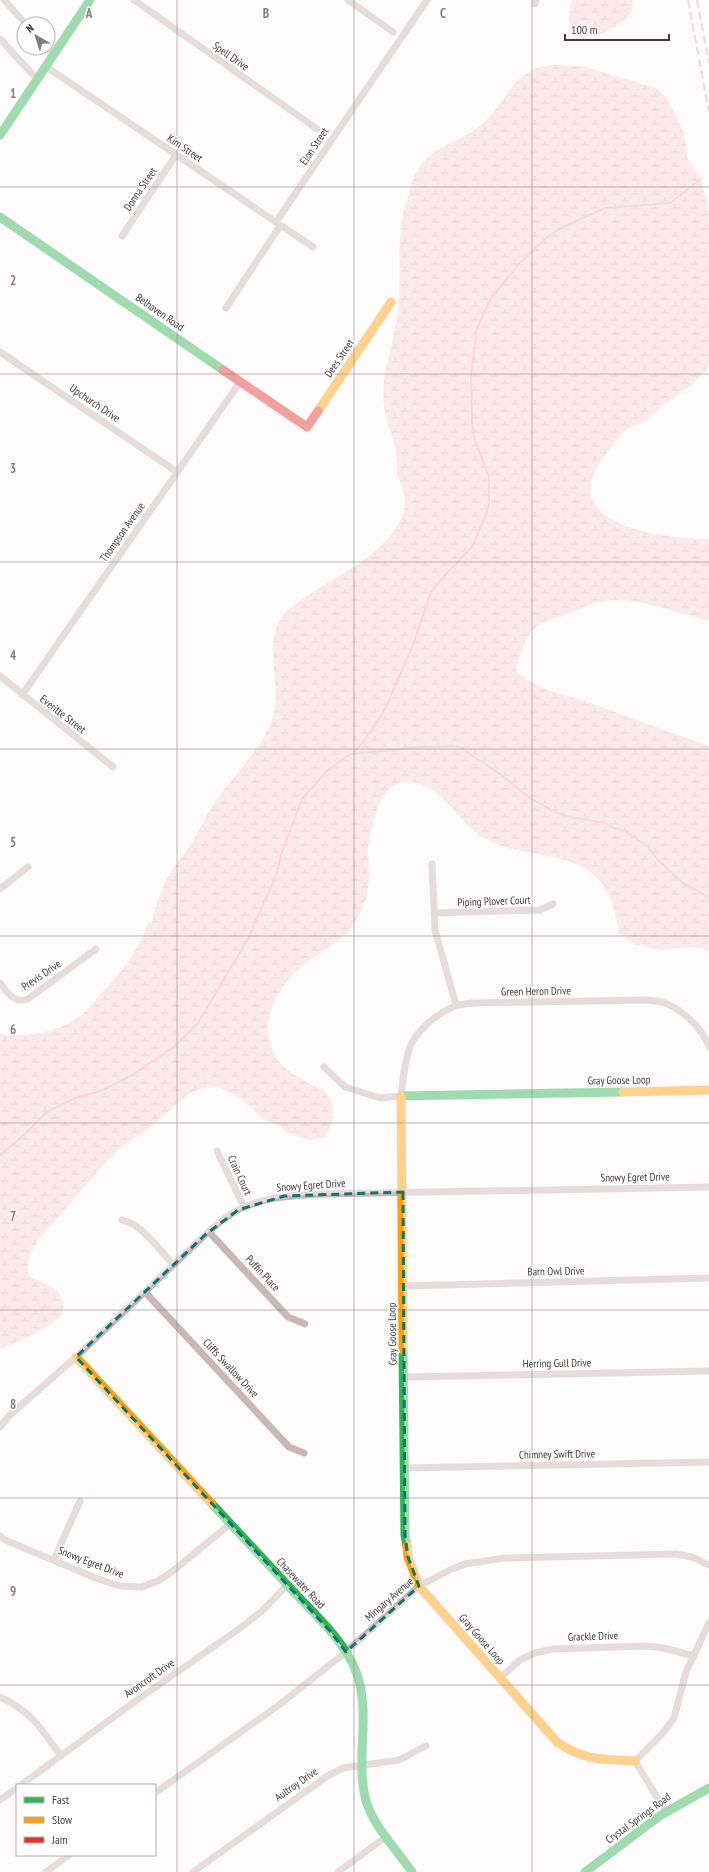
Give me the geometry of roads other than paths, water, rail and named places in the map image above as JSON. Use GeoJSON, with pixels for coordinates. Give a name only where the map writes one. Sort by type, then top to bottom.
{"type":"FeatureCollection","features":[{"type":"Feature","properties":{"kind":"street"},"geometry":{"type":"LineString","coordinates":[[4,0],[19,16]]}},
{"type":"Feature","properties":{"kind":"street"},"geometry":{"type":"LineString","coordinates":[[56,43],[90,0]]}},
{"type":"Feature","properties":{"kind":"street","name":"Spell Drive"},"geometry":{"type":"LineString","coordinates":[[134,0],[318,130]]}},
{"type":"Feature","properties":{"kind":"street"},"geometry":{"type":"LineString","coordinates":[[348,0],[393,32]]}},
{"type":"Feature","properties":{"kind":"street","name":"Elon Street"},"geometry":{"type":"LineString","coordinates":[[226,308],[278,229],[278,219],[427,0]]}},
{"type":"Feature","properties":{"kind":"street"},"geometry":{"type":"LineString","coordinates":[[0,39],[37,80]]}},
{"type":"Feature","properties":{"kind":"street"},"geometry":{"type":"LineString","coordinates":[[0,135],[46,66],[49,56]]}},
{"type":"Feature","properties":{"kind":"street","name":"Kim Street"},"geometry":{"type":"LineString","coordinates":[[46,66],[313,247]]}},
{"type":"Feature","properties":{"kind":"street","name":"Donna Street"},"geometry":{"type":"LineString","coordinates":[[122,236],[176,155]]}},
{"type":"Feature","properties":{"kind":"street","name":"Belhaven Road"},"geometry":{"type":"LineString","coordinates":[[0,217],[307,427]]}},
{"type":"Feature","properties":{"kind":"street","name":"Dees Street"},"geometry":{"type":"LineString","coordinates":[[307,427],[391,302]]}},
{"type":"Feature","properties":{"kind":"street","name":"Upchurch Drive"},"geometry":{"type":"LineString","coordinates":[[0,352],[177,472]]}},
{"type":"Feature","properties":{"kind":"street","name":"Thompson Avenue"},"geometry":{"type":"LineString","coordinates":[[22,695],[240,382]]}},
{"type":"Feature","properties":{"kind":"street","name":"Everitte Street"},"geometry":{"type":"LineString","coordinates":[[0,676],[113,767]]}},
{"type":"Feature","properties":{"kind":"street"},"geometry":{"type":"LineString","coordinates":[[432,864],[435,930],[438,946],[456,1005]]}},
{"type":"Feature","properties":{"kind":"street"},"geometry":{"type":"LineString","coordinates":[[0,889],[28,867]]}},
{"type":"Feature","properties":{"kind":"street","name":"Piping Plover Court"},"geometry":{"type":"LineString","coordinates":[[435,913],[540,910],[553,904]]}},
{"type":"Feature","properties":{"kind":"street","name":"Previs Drive"},"geometry":{"type":"LineString","coordinates":[[0,983],[10,996],[19,1000],[24,1000],[96,949]]}},
{"type":"Feature","properties":{"kind":"street","name":"Green Heron Drive"},"geometry":{"type":"LineString","coordinates":[[401,1096],[405,1064],[409,1048],[416,1037],[434,1019],[456,1005],[473,1003],[652,1001],[664,1003],[680,1011],[695,1025],[709,1047]]}},
{"type":"Feature","properties":{"kind":"street"},"geometry":{"type":"LineString","coordinates":[[324,1067],[345,1087],[380,1098],[401,1096]]}},
{"type":"Feature","properties":{"kind":"street","name":"Gray Goose Loop"},"geometry":{"type":"LineString","coordinates":[[635,1761],[603,1761],[569,1751],[557,1742],[419,1586],[408,1557],[406,1543],[401,1096],[709,1090]]}},
{"type":"Feature","properties":{"kind":"street","name":"Crain Court"},"geometry":{"type":"LineString","coordinates":[[217,1152],[244,1208]]}},
{"type":"Feature","properties":{"kind":"street","name":"Snowy Egret Drive"},"geometry":{"type":"LineString","coordinates":[[0,1427],[10,1415],[76,1358],[225,1217],[267,1199],[284,1196],[403,1192],[709,1186]]}},
{"type":"Feature","properties":{"kind":"street"},"geometry":{"type":"LineString","coordinates":[[122,1220],[129,1221],[141,1230],[174,1265]]}},
{"type":"Feature","properties":{"kind":"street","name":"Puffin Place"},"geometry":{"type":"LineString","coordinates":[[209,1232],[288,1317],[305,1324]]}},
{"type":"Feature","properties":{"kind":"street","name":"Barn Owl Drive"},"geometry":{"type":"LineString","coordinates":[[404,1286],[709,1278]]}},
{"type":"Feature","properties":{"kind":"street","name":"Cliffs Swallow Drive"},"geometry":{"type":"LineString","coordinates":[[145,1292],[289,1447],[304,1453]]}},
{"type":"Feature","properties":{"kind":"street","name":"Chasewater Road"},"geometry":{"type":"LineString","coordinates":[[76,1358],[330,1631],[346,1652],[357,1674],[361,1692],[363,1765],[366,1802],[412,1872]]}},
{"type":"Feature","properties":{"kind":"street","name":"Herring Gull Drive"},"geometry":{"type":"LineString","coordinates":[[404,1377],[709,1371]]}},
{"type":"Feature","properties":{"kind":"street","name":"Chimney Swift Drive"},"geometry":{"type":"LineString","coordinates":[[405,1468],[709,1462]]}},
{"type":"Feature","properties":{"kind":"street"},"geometry":{"type":"LineString","coordinates":[[54,1560],[80,1501]]}},
{"type":"Feature","properties":{"kind":"street","name":"Snowy Egret Drive"},"geometry":{"type":"LineString","coordinates":[[0,1536],[5,1540],[120,1586],[141,1587],[158,1581],[230,1524]]}},
{"type":"Feature","properties":{"kind":"street","name":"Mingary Avenue"},"geometry":{"type":"LineString","coordinates":[[156,1792],[279,1705],[346,1652],[419,1586],[452,1569],[465,1564],[492,1559],[676,1554],[692,1557],[709,1565]]}},
{"type":"Feature","properties":{"kind":"street","name":"Avoncroft Drive"},"geometry":{"type":"LineString","coordinates":[[22,1784],[236,1631],[262,1611],[287,1585]]}},
{"type":"Feature","properties":{"kind":"street"},"geometry":{"type":"LineString","coordinates":[[666,1812],[635,1761],[663,1733],[674,1718],[680,1691],[709,1623]]}},
{"type":"Feature","properties":{"kind":"street","name":"Grackle Drive"},"geometry":{"type":"LineString","coordinates":[[500,1678],[520,1660],[535,1653],[553,1649],[646,1646],[664,1648],[694,1656]]}},
{"type":"Feature","properties":{"kind":"street"},"geometry":{"type":"LineString","coordinates":[[0,1697],[18,1706],[36,1721],[61,1756]]}},
{"type":"Feature","properties":{"kind":"street","name":"Aultroy Drive"},"geometry":{"type":"LineString","coordinates":[[193,1872],[329,1775],[343,1768],[399,1760],[426,1746]]}},
{"type":"Feature","properties":{"kind":"street","name":"Crystal Springs Road"},"geometry":{"type":"LineString","coordinates":[[585,1872],[666,1812],[692,1795],[709,1788]]}},
{"type":"Feature","properties":{"kind":"street"},"geometry":{"type":"LineString","coordinates":[[0,1800],[16,1789]]}},
{"type":"Feature","properties":{"kind":"street"},"geometry":{"type":"LineString","coordinates":[[338,1872],[387,1836]]}},
{"type":"Feature","properties":{"kind":"street"},"geometry":{"type":"LineString","coordinates":[[46,1872],[69,1856]]}},
{"type":"Feature","properties":{"kind":"waterway"},"geometry":{"type":"LineString","coordinates":[[354,753],[372,730],[386,707],[413,645],[431,592],[472,547],[487,512],[489,500],[489,477],[474,438],[472,421],[471,374],[477,328],[491,298],[520,263],[546,238],[559,229],[605,208],[670,203],[701,179]]}},
{"type":"Feature","properties":{"kind":"waterway"},"geometry":{"type":"LineString","coordinates":[[0,1155],[25,1134],[47,1112],[73,1099],[103,1090],[134,1074],[175,1046],[198,1023],[248,939],[277,873],[281,855],[302,799],[328,770],[350,754],[421,747],[458,746],[497,772],[530,798],[555,812],[570,817],[605,823],[614,828],[625,831],[648,847],[659,861],[683,883],[709,897]]}},
{"type":"Feature","properties":{"kind":"railway"},"geometry":{"type":"LineString","coordinates":[[688,0],[709,112]]}},
{"type":"Feature","properties":{"kind":"railway"},"geometry":{"type":"LineString","coordinates":[[697,0],[709,63]]}}]}
